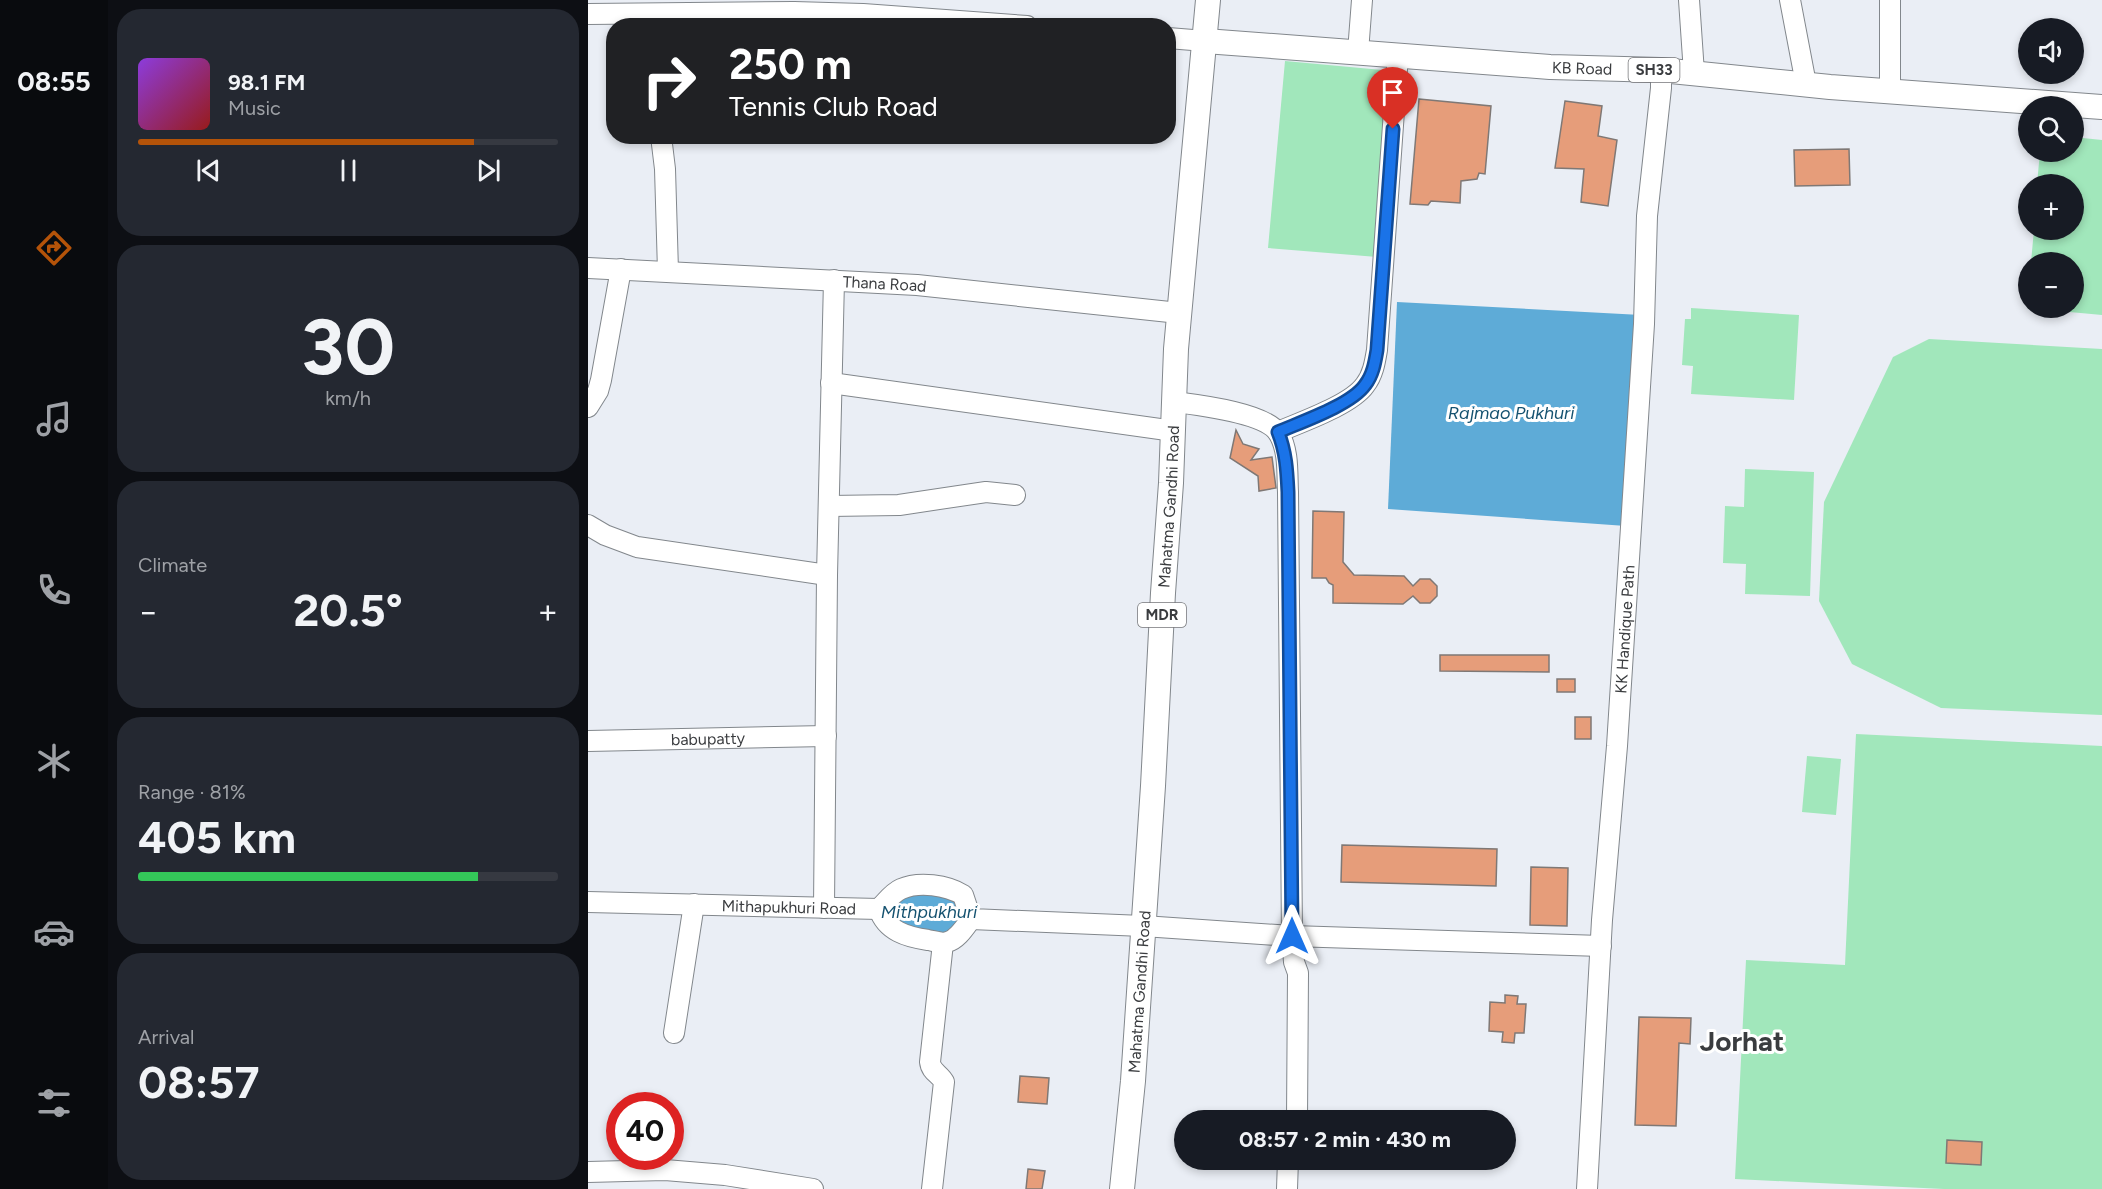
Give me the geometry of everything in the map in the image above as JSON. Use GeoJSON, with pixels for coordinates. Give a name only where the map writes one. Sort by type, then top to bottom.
{"type":"FeatureCollection","features":[{"type":"Feature","properties":{"kind":"main road","name":"Mahatma Gandhi Road"},"geometry":{"type":"LineString","coordinates":[[1122,1189],[1133,1081],[1153,786],[1174,431],[1176,349],[1208,0]]}},
{"type":"Feature","properties":{"kind":"main road","name":"KB Road"},"geometry":{"type":"LineString","coordinates":[[1205,41],[1550,67],[1661,70],[1806,84],[2102,107]]}},
{"type":"Feature","properties":{"kind":"street"},"geometry":{"type":"LineString","coordinates":[[1358,52],[1362,0]]}},
{"type":"Feature","properties":{"kind":"street"},"geometry":{"type":"LineString","coordinates":[[1689,0],[1694,73]]}},
{"type":"Feature","properties":{"kind":"street"},"geometry":{"type":"LineString","coordinates":[[1791,0],[1806,84]]}},
{"type":"Feature","properties":{"kind":"street"},"geometry":{"type":"LineString","coordinates":[[1890,0],[1890,91]]}},
{"type":"Feature","properties":{"kind":"street"},"geometry":{"type":"LineString","coordinates":[[810,18],[844,7],[911,9],[972,18]]}},
{"type":"Feature","properties":{"kind":"street"},"geometry":{"type":"LineString","coordinates":[[588,14],[776,18]]}},
{"type":"Feature","properties":{"kind":"street","name":"KB Road"},"geometry":{"type":"LineString","coordinates":[[1176,39],[1205,41]]}},
{"type":"Feature","properties":{"kind":"street"},"geometry":{"type":"LineString","coordinates":[[1278,432],[1352,399],[1365,387],[1373,369],[1377,350],[1398,55]]}},
{"type":"Feature","properties":{"kind":"street","name":"KK Handique Path"},"geometry":{"type":"LineString","coordinates":[[1587,1189],[1601,946],[1617,746],[1644,324],[1647,216],[1661,70]]}},
{"type":"Feature","properties":{"kind":"street"},"geometry":{"type":"LineString","coordinates":[[662,144],[665,169],[668,271]]}},
{"type":"Feature","properties":{"kind":"street","name":"Thana Road"},"geometry":{"type":"LineString","coordinates":[[588,268],[928,286],[1179,313]]}},
{"type":"Feature","properties":{"kind":"street"},"geometry":{"type":"LineString","coordinates":[[588,407],[598,391],[601,380],[621,269]]}},
{"type":"Feature","properties":{"kind":"street"},"geometry":{"type":"LineString","coordinates":[[824,908],[827,575],[834,280]]}},
{"type":"Feature","properties":{"kind":"street"},"geometry":{"type":"LineString","coordinates":[[831,383],[1174,431]]}},
{"type":"Feature","properties":{"kind":"street"},"geometry":{"type":"LineString","coordinates":[[1175,402],[1254,417],[1264,421],[1278,432],[1287,459],[1292,936],[1294,962],[1298,973],[1297,1110]]}},
{"type":"Feature","properties":{"kind":"street"},"geometry":{"type":"LineString","coordinates":[[829,506],[899,505],[986,492],[1015,495]]}},
{"type":"Feature","properties":{"kind":"street"},"geometry":{"type":"LineString","coordinates":[[588,525],[625,543],[644,549],[827,575]]}},
{"type":"Feature","properties":{"kind":"street","name":"babupatty"},"geometry":{"type":"LineString","coordinates":[[588,741],[826,736]]}},
{"type":"Feature","properties":{"kind":"street","name":"Mithapukhuri Road"},"geometry":{"type":"LineString","coordinates":[[588,902],[879,909],[903,888],[931,885],[963,895],[971,919]]}},
{"type":"Feature","properties":{"kind":"street"},"geometry":{"type":"LineString","coordinates":[[674,1033],[694,904]]}},
{"type":"Feature","properties":{"kind":"street"},"geometry":{"type":"LineString","coordinates":[[879,909],[881,915],[895,931],[919,939],[943,943],[955,938],[971,919],[1143,926],[1292,936],[1601,946]]}},
{"type":"Feature","properties":{"kind":"street"},"geometry":{"type":"LineString","coordinates":[[932,1189],[944,1083],[942,1077],[931,1069],[930,1062],[943,943]]}},
{"type":"Feature","properties":{"kind":"street"},"geometry":{"type":"LineString","coordinates":[[1288,1110],[1291,972],[1294,962]]}},
{"type":"Feature","properties":{"kind":"street"},"geometry":{"type":"LineString","coordinates":[[588,1172],[665,1170],[725,1175],[813,1189]]}},
{"type":"Feature","properties":{"kind":"street"},"geometry":{"type":"LineString","coordinates":[[1287,1189],[1288,1170]]}},
{"type":"Feature","properties":{"kind":"street"},"geometry":{"type":"LineString","coordinates":[[1296,1170],[1296,1189]]}},
{"type":"Feature","properties":{"kind":"green space"},"geometry":{"type":"Polygon","coordinates":[[[1285,61],[1393,71],[1377,257],[1268,248],[1285,61]]]}},
{"type":"Feature","properties":{"kind":"green space"},"geometry":{"type":"Polygon","coordinates":[[[2084,138],[2102,140],[2102,315],[2084,313],[2084,252],[2032,252],[2033,240],[2084,240],[2084,174],[2038,174],[2039,162],[2084,162],[2084,138]]]}},
{"type":"Feature","properties":{"kind":"green space"},"geometry":{"type":"Polygon","coordinates":[[[1691,308],[1799,315],[1794,400],[1691,394],[1693,366],[1682,365],[1685,319],[1691,319],[1691,308]]]}},
{"type":"Feature","properties":{"kind":"green space"},"geometry":{"type":"Polygon","coordinates":[[[1929,339],[2102,349],[2102,715],[1941,708],[1852,664],[1819,601],[1824,502],[1893,357],[1929,339]]]}},
{"type":"Feature","properties":{"kind":"green space"},"geometry":{"type":"Polygon","coordinates":[[[1745,469],[1814,472],[1810,596],[1745,594],[1746,564],[1723,563],[1725,506],[1744,507],[1745,469]]]}},
{"type":"Feature","properties":{"kind":"green space"},"geometry":{"type":"Polygon","coordinates":[[[1856,734],[2102,746],[2102,1189],[1944,1189],[1735,1179],[1746,960],[1845,965],[1856,734]]]}},
{"type":"Feature","properties":{"kind":"green space"},"geometry":{"type":"Polygon","coordinates":[[[1807,756],[1841,759],[1836,815],[1802,812],[1807,756]]]}},
{"type":"Feature","properties":{"kind":"water","name":"Rajmao Pukhuri"},"geometry":{"type":"Polygon","coordinates":[[[1397,302],[1641,315],[1626,526],[1388,509],[1397,302]]]}},
{"type":"Feature","properties":{"kind":"water","name":"Mithpukhuri"},"geometry":{"type":"Polygon","coordinates":[[[927,890],[952,901],[960,910],[961,917],[952,936],[899,926],[898,910],[903,895],[927,890]]]}},
{"type":"Feature","properties":{"kind":"building"},"geometry":{"type":"Polygon","coordinates":[[[1419,99],[1491,106],[1485,174],[1479,173],[1477,179],[1461,181],[1460,203],[1431,201],[1428,205],[1410,204],[1419,99]]]}},
{"type":"Feature","properties":{"kind":"building"},"geometry":{"type":"Polygon","coordinates":[[[1565,101],[1602,106],[1598,136],[1617,140],[1608,206],[1581,202],[1584,169],[1555,168],[1565,101]]]}},
{"type":"Feature","properties":{"kind":"building"},"geometry":{"type":"Polygon","coordinates":[[[1849,149],[1850,185],[1795,186],[1794,150],[1849,149]]]}},
{"type":"Feature","properties":{"kind":"building"},"geometry":{"type":"Polygon","coordinates":[[[1236,430],[1243,444],[1259,449],[1251,460],[1272,457],[1276,488],[1259,491],[1258,476],[1230,458],[1236,430]]]}},
{"type":"Feature","properties":{"kind":"building"},"geometry":{"type":"Polygon","coordinates":[[[1313,511],[1344,512],[1343,562],[1354,575],[1404,576],[1413,586],[1420,579],[1430,579],[1437,586],[1437,596],[1430,603],[1420,603],[1413,596],[1403,604],[1333,603],[1333,585],[1326,578],[1312,578],[1313,511]]]}},
{"type":"Feature","properties":{"kind":"building"},"geometry":{"type":"Polygon","coordinates":[[[1440,655],[1549,655],[1549,672],[1440,671],[1440,655]]]}},
{"type":"Feature","properties":{"kind":"building"},"geometry":{"type":"Polygon","coordinates":[[[1557,679],[1575,679],[1575,692],[1557,692],[1557,679]]]}},
{"type":"Feature","properties":{"kind":"building"},"geometry":{"type":"Polygon","coordinates":[[[1575,717],[1591,717],[1591,739],[1575,739],[1575,717]]]}},
{"type":"Feature","properties":{"kind":"building"},"geometry":{"type":"Polygon","coordinates":[[[1342,845],[1497,849],[1496,886],[1341,882],[1342,845]]]}},
{"type":"Feature","properties":{"kind":"building"},"geometry":{"type":"Polygon","coordinates":[[[1531,867],[1568,868],[1567,926],[1530,925],[1531,867]]]}},
{"type":"Feature","properties":{"kind":"building"},"geometry":{"type":"Polygon","coordinates":[[[1505,995],[1518,996],[1517,1004],[1526,1004],[1524,1033],[1515,1033],[1514,1043],[1502,1042],[1503,1032],[1489,1031],[1490,1002],[1505,1003],[1505,995]]]}},
{"type":"Feature","properties":{"kind":"building"},"geometry":{"type":"Polygon","coordinates":[[[1639,1017],[1691,1018],[1690,1044],[1679,1043],[1676,1126],[1635,1125],[1639,1017]]]}},
{"type":"Feature","properties":{"kind":"building"},"geometry":{"type":"Polygon","coordinates":[[[1020,1076],[1049,1078],[1047,1104],[1018,1102],[1020,1076]]]}},
{"type":"Feature","properties":{"kind":"building"},"geometry":{"type":"Polygon","coordinates":[[[1947,1140],[1982,1142],[1981,1165],[1946,1163],[1947,1140]]]}},
{"type":"Feature","properties":{"kind":"building"},"geometry":{"type":"Polygon","coordinates":[[[1028,1169],[1045,1171],[1042,1189],[1026,1189],[1028,1169]]]}},
{"type":"Feature","properties":{"kind":"district","name":"Jorhat"},"geometry":{"type":"Point","coordinates":[1742,1041]}},
{"type":"Feature","properties":{"kind":"route"},"geometry":{"type":"LineString","coordinates":[[1292,936],[1288,492],[1287,459],[1278,432],[1352,399],[1365,387],[1373,369],[1377,350],[1393,129]]}}]}
